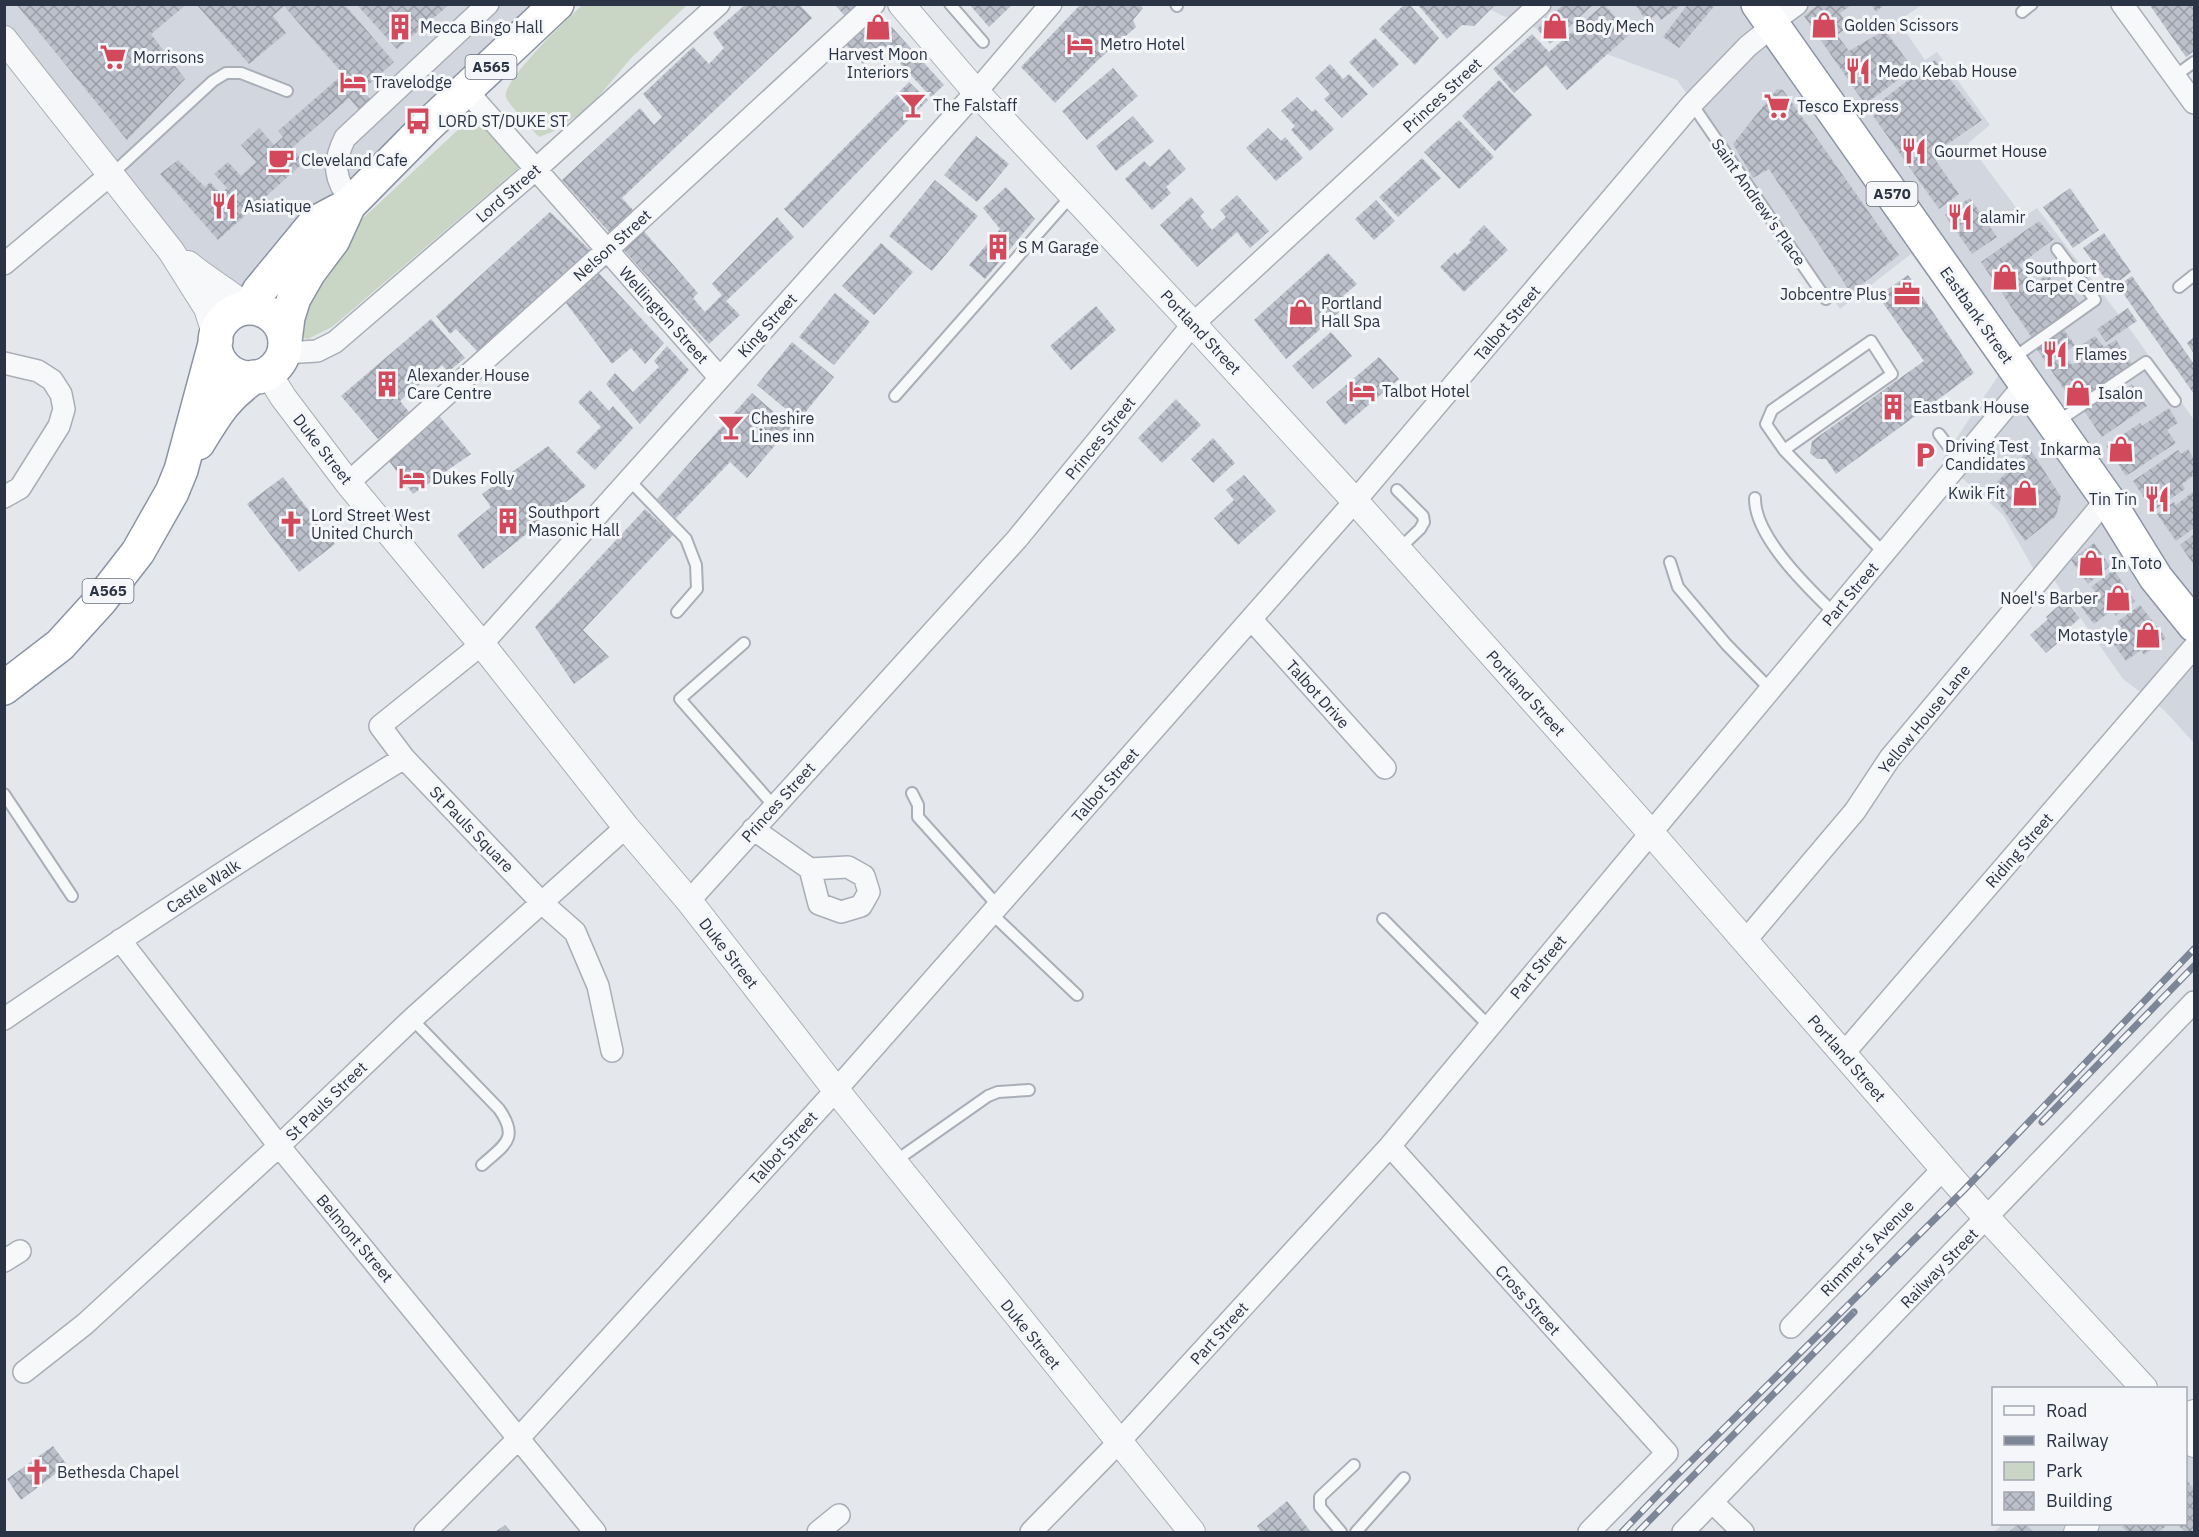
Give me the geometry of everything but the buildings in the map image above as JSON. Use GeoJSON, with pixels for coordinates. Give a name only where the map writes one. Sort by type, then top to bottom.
{"type":"FeatureCollection","features":[{"type":"Feature","properties":{"kind":"highway","name":"A565"},"geometry":{"type":"LineString","coordinates":[[4,688],[60,645],[100,601],[138,552],[172,492],[181,470],[222,323],[230,315],[248,308],[258,291],[315,223],[350,204],[424,129],[557,4]]}},
{"type":"Feature","properties":{"kind":"highway","name":"Eastbank Street"},"geometry":{"type":"LineString","coordinates":[[1767,18],[2107,499],[2157,578],[2192,617]]}},
{"type":"Feature","properties":{"kind":"highway","name":"A565"},"geometry":{"type":"LineString","coordinates":[[181,470],[224,402],[273,361],[294,298],[309,272],[333,240],[350,204]]}},
{"type":"Feature","properties":{"kind":"highway"},"geometry":{"type":"LineString","coordinates":[[216,338],[218,355],[224,366],[240,376],[273,361],[283,330],[272,315],[260,309],[248,308]]}},
{"type":"Feature","properties":{"kind":"street"},"geometry":{"type":"LineString","coordinates":[[350,204],[336,174],[339,150],[345,138],[488,4]]}},
{"type":"Feature","properties":{"kind":"street","name":"Lord Street"},"geometry":{"type":"LineString","coordinates":[[273,361],[317,351],[335,342],[535,170],[719,4]]}},
{"type":"Feature","properties":{"kind":"street","name":"Nelson Street"},"geometry":{"type":"LineString","coordinates":[[348,483],[607,250],[874,4]]}},
{"type":"Feature","properties":{"kind":"street","name":"Portland Street"},"geometry":{"type":"LineString","coordinates":[[901,4],[976,92],[1355,501],[1651,833],[1987,1219],[2142,1387]]}},
{"type":"Feature","properties":{"kind":"street","name":"King Street"},"geometry":{"type":"LineString","coordinates":[[482,644],[976,92],[1051,4]]}},
{"type":"Feature","properties":{"kind":"street","name":"Talbot Street"},"geometry":{"type":"LineString","coordinates":[[425,1533],[519,1438],[836,1090],[1355,501],[1692,105],[1748,46],[1767,18],[1797,4]]}},
{"type":"Feature","properties":{"kind":"street"},"geometry":{"type":"LineString","coordinates":[[2122,4],[2194,103]]}},
{"type":"Feature","properties":{"kind":"street","name":"Princes Street"},"geometry":{"type":"LineString","coordinates":[[688,901],[1017,539],[1193,324],[1533,7]]}},
{"type":"Feature","properties":{"kind":"street"},"geometry":{"type":"LineString","coordinates":[[4,39],[110,176],[171,250],[207,308],[216,338]]}},
{"type":"Feature","properties":{"kind":"street","name":"Wellington Street"},"geometry":{"type":"LineString","coordinates":[[466,90],[720,378]]}},
{"type":"Feature","properties":{"kind":"street"},"geometry":{"type":"LineString","coordinates":[[4,264],[110,176]]}},
{"type":"Feature","properties":{"kind":"street"},"geometry":{"type":"LineString","coordinates":[[171,250],[248,308]]}},
{"type":"Feature","properties":{"kind":"street","name":"Duke Street"},"geometry":{"type":"LineString","coordinates":[[273,361],[283,397],[348,483],[482,644],[894,1163],[1192,1533]]}},
{"type":"Feature","properties":{"kind":"street"},"geometry":{"type":"LineString","coordinates":[[4,363],[38,371],[52,380],[61,394],[64,409],[59,426],[20,488],[4,496]]}},
{"type":"Feature","properties":{"kind":"street","name":"Part Street"},"geometry":{"type":"LineString","coordinates":[[1031,1533],[1118,1443],[1390,1146],[1960,462],[2018,372]]}},
{"type":"Feature","properties":{"kind":"street","name":"Yellow House Lane"},"geometry":{"type":"LineString","coordinates":[[1745,941],[1855,811],[1890,758],[2107,499]]}},
{"type":"Feature","properties":{"kind":"street","name":"Talbot Drive"},"geometry":{"type":"LineString","coordinates":[[1251,619],[1385,768]]}},
{"type":"Feature","properties":{"kind":"street","name":"St Pauls Square"},"geometry":{"type":"LineString","coordinates":[[482,644],[380,726],[404,758],[542,903],[575,932],[598,986],[612,1051]]}},
{"type":"Feature","properties":{"kind":"street","name":"Riding Street"},"geometry":{"type":"LineString","coordinates":[[1844,1053],[2194,647]]}},
{"type":"Feature","properties":{"kind":"street","name":"Castle Walk"},"geometry":{"type":"LineString","coordinates":[[4,1019],[120,940],[404,758]]}},
{"type":"Feature","properties":{"kind":"street","name":"St Pauls Street"},"geometry":{"type":"LineString","coordinates":[[24,1372],[85,1324],[279,1146],[412,1019],[627,826]]}},
{"type":"Feature","properties":{"kind":"street"},"geometry":{"type":"LineString","coordinates":[[753,829],[810,869]]}},
{"type":"Feature","properties":{"kind":"street","name":"Belmont Street"},"geometry":{"type":"LineString","coordinates":[[120,940],[279,1146],[595,1533]]}},
{"type":"Feature","properties":{"kind":"street","name":"Railway Street"},"geometry":{"type":"LineString","coordinates":[[1683,1533],[2194,1002]]}},
{"type":"Feature","properties":{"kind":"street","name":"Cross Street"},"geometry":{"type":"LineString","coordinates":[[1390,1146],[1666,1453],[1589,1533]]}},
{"type":"Feature","properties":{"kind":"street","name":"Rimmer's Avenue"},"geometry":{"type":"LineString","coordinates":[[1791,1328],[1943,1169]]}},
{"type":"Feature","properties":{"kind":"street"},"geometry":{"type":"LineString","coordinates":[[1712,1502],[1743,1533]]}},
{"type":"Feature","properties":{"kind":"street"},"geometry":{"type":"LineString","coordinates":[[818,1533],[839,1515]]}},
{"type":"Feature","properties":{"kind":"lane"},"geometry":{"type":"LineString","coordinates":[[950,4],[982,42]]}},
{"type":"Feature","properties":{"kind":"lane"},"geometry":{"type":"LineString","coordinates":[[2022,12],[2032,4]]}},
{"type":"Feature","properties":{"kind":"lane"},"geometry":{"type":"LineString","coordinates":[[2175,76],[2194,62]]}},
{"type":"Feature","properties":{"kind":"lane"},"geometry":{"type":"LineString","coordinates":[[110,176],[213,81],[226,73],[241,73],[287,91]]}},
{"type":"Feature","properties":{"kind":"lane","name":"Saint Andrew's Place"},"geometry":{"type":"LineString","coordinates":[[1692,105],[1826,299]]}},
{"type":"Feature","properties":{"kind":"lane"},"geometry":{"type":"LineString","coordinates":[[895,396],[1072,195]]}},
{"type":"Feature","properties":{"kind":"lane"},"geometry":{"type":"LineString","coordinates":[[2018,372],[2095,300],[2057,249]]}},
{"type":"Feature","properties":{"kind":"lane"},"geometry":{"type":"LineString","coordinates":[[2179,286],[2194,275]]}},
{"type":"Feature","properties":{"kind":"lane"},"geometry":{"type":"LineString","coordinates":[[1784,450],[1892,374],[1871,341],[1772,410],[1766,424],[1784,450],[1884,553]]}},
{"type":"Feature","properties":{"kind":"lane"},"geometry":{"type":"LineString","coordinates":[[2054,424],[2146,362],[2175,401]]}},
{"type":"Feature","properties":{"kind":"lane"},"geometry":{"type":"LineString","coordinates":[[1939,435],[1960,462]]}},
{"type":"Feature","properties":{"kind":"lane"},"geometry":{"type":"LineString","coordinates":[[629,480],[686,540],[696,565],[697,588],[677,612]]}},
{"type":"Feature","properties":{"kind":"lane"},"geometry":{"type":"LineString","coordinates":[[1397,490],[1423,516],[1424,522],[1420,529],[1398,549]]}},
{"type":"Feature","properties":{"kind":"lane"},"geometry":{"type":"LineString","coordinates":[[1755,498],[1759,518],[1784,559],[1803,583],[1834,613]]}},
{"type":"Feature","properties":{"kind":"lane"},"geometry":{"type":"LineString","coordinates":[[1670,562],[1678,587],[1726,644],[1770,689]]}},
{"type":"Feature","properties":{"kind":"lane"},"geometry":{"type":"LineString","coordinates":[[744,643],[680,699],[774,806]]}},
{"type":"Feature","properties":{"kind":"lane"},"geometry":{"type":"LineString","coordinates":[[912,793],[918,805],[918,817],[995,910],[1077,995]]}},
{"type":"Feature","properties":{"kind":"lane"},"geometry":{"type":"LineString","coordinates":[[4,794],[72,896]]}},
{"type":"Feature","properties":{"kind":"lane"},"geometry":{"type":"LineString","coordinates":[[1383,918],[1489,1026]]}},
{"type":"Feature","properties":{"kind":"lane"},"geometry":{"type":"LineString","coordinates":[[412,1019],[499,1109],[507,1121],[510,1136],[506,1143],[482,1165]]}},
{"type":"Feature","properties":{"kind":"lane"},"geometry":{"type":"LineString","coordinates":[[894,1163],[988,1096],[998,1092],[1029,1090]]}},
{"type":"Feature","properties":{"kind":"lane"},"geometry":{"type":"LineString","coordinates":[[1341,1533],[1320,1507],[1320,1497],[1354,1465]]}},
{"type":"Feature","properties":{"kind":"lane"},"geometry":{"type":"LineString","coordinates":[[1356,1533],[1404,1478]]}},
{"type":"Feature","properties":{"kind":"shaded area"},"geometry":{"type":"Polygon","coordinates":[[[5,5],[556,5],[249,308],[215,322],[5,40],[5,5]]]}},
{"type":"Feature","properties":{"kind":"shaded area"},"geometry":{"type":"Polygon","coordinates":[[[1482,5],[1922,5],[1898,21],[1925,60],[1937,52],[1990,125],[1968,143],[2023,217],[2037,208],[2132,332],[2194,420],[2194,743],[2164,710],[2123,679],[2054,580],[2033,568],[2003,515],[1942,460],[2000,373],[1911,254],[1840,309],[1677,80],[1501,15],[1482,5]]]}},
{"type":"Feature","properties":{"kind":"shaded area"},"geometry":{"type":"Polygon","coordinates":[[[2194,1401],[2194,1532],[1994,1532],[2002,1525],[2187,1525],[2187,1404],[2194,1401]]]}},
{"type":"Feature","properties":{"kind":"green space"},"geometry":{"type":"Polygon","coordinates":[[[582,5],[687,5],[632,57],[588,109],[552,132],[539,137],[508,101],[507,89],[524,64],[582,5]]]}},
{"type":"Feature","properties":{"kind":"green space"},"geometry":{"type":"Polygon","coordinates":[[[475,114],[521,166],[332,327],[308,339],[298,336],[301,301],[345,235],[475,114]]]}},
{"type":"Feature","properties":{"kind":"railway"},"geometry":{"type":"LineString","coordinates":[[1622,1532],[1963,1191],[2194,949]]}},
{"type":"Feature","properties":{"kind":"railway"},"geometry":{"type":"LineString","coordinates":[[2042,1122],[2194,966]]}},
{"type":"Feature","properties":{"kind":"railway"},"geometry":{"type":"LineString","coordinates":[[1638,1532],[1854,1312]]}},
{"type":"Feature","properties":{"kind":"place","name":"Golden Scissors"},"geometry":{"type":"Point","coordinates":[1824,25]}},
{"type":"Feature","properties":{"kind":"place","name":"Body Mech"},"geometry":{"type":"Point","coordinates":[1555,26]}},
{"type":"Feature","properties":{"kind":"place","name":"Mecca Bingo Hall"},"geometry":{"type":"Point","coordinates":[400,27]}},
{"type":"Feature","properties":{"kind":"place","name":"Harvest Moon Interiors"},"geometry":{"type":"Point","coordinates":[878,27]}},
{"type":"Feature","properties":{"kind":"place","name":"Metro Hotel"},"geometry":{"type":"Point","coordinates":[1080,44]}},
{"type":"Feature","properties":{"kind":"place","name":"Morrisons"},"geometry":{"type":"Point","coordinates":[113,57]}},
{"type":"Feature","properties":{"kind":"place","name":"Medo Kebab House"},"geometry":{"type":"Point","coordinates":[1858,71]}},
{"type":"Feature","properties":{"kind":"place","name":"Travelodge"},"geometry":{"type":"Point","coordinates":[353,82]}},
{"type":"Feature","properties":{"kind":"place","name":"The Falstaff"},"geometry":{"type":"Point","coordinates":[913,105]}},
{"type":"Feature","properties":{"kind":"place","name":"Tesco Express"},"geometry":{"type":"Point","coordinates":[1777,106]}},
{"type":"Feature","properties":{"kind":"place","name":"LORD ST/DUKE ST"},"geometry":{"type":"Point","coordinates":[418,121]}},
{"type":"Feature","properties":{"kind":"place","name":"Gourmet House"},"geometry":{"type":"Point","coordinates":[1914,151]}},
{"type":"Feature","properties":{"kind":"place","name":"Cleveland Cafe"},"geometry":{"type":"Point","coordinates":[281,160]}},
{"type":"Feature","properties":{"kind":"place","name":"Asiatique"},"geometry":{"type":"Point","coordinates":[224,206]}},
{"type":"Feature","properties":{"kind":"place","name":"alamir"},"geometry":{"type":"Point","coordinates":[1960,217]}},
{"type":"Feature","properties":{"kind":"place","name":"S M Garage"},"geometry":{"type":"Point","coordinates":[998,247]}},
{"type":"Feature","properties":{"kind":"place","name":"Southport Carpet Centre"},"geometry":{"type":"Point","coordinates":[2005,277]}},
{"type":"Feature","properties":{"kind":"place","name":"Jobcentre Plus"},"geometry":{"type":"Point","coordinates":[1907,294]}},
{"type":"Feature","properties":{"kind":"place","name":"Portland Hall Spa"},"geometry":{"type":"Point","coordinates":[1301,312]}},
{"type":"Feature","properties":{"kind":"place","name":"Flames"},"geometry":{"type":"Point","coordinates":[2055,354]}},
{"type":"Feature","properties":{"kind":"place","name":"Alexander House Care Centre"},"geometry":{"type":"Point","coordinates":[387,384]}},
{"type":"Feature","properties":{"kind":"place","name":"Talbot Hotel"},"geometry":{"type":"Point","coordinates":[1362,391]}},
{"type":"Feature","properties":{"kind":"place","name":"Isalon"},"geometry":{"type":"Point","coordinates":[2078,393]}},
{"type":"Feature","properties":{"kind":"place","name":"Eastbank House"},"geometry":{"type":"Point","coordinates":[1893,407]}},
{"type":"Feature","properties":{"kind":"place","name":"Cheshire Lines inn"},"geometry":{"type":"Point","coordinates":[731,427]}},
{"type":"Feature","properties":{"kind":"place","name":"Inkarma"},"geometry":{"type":"Point","coordinates":[2121,449]}},
{"type":"Feature","properties":{"kind":"place","name":"Driving Test Candidates"},"geometry":{"type":"Point","coordinates":[1925,455]}},
{"type":"Feature","properties":{"kind":"place","name":"Dukes Folly"},"geometry":{"type":"Point","coordinates":[412,478]}},
{"type":"Feature","properties":{"kind":"place","name":"Kwik Fit"},"geometry":{"type":"Point","coordinates":[2025,493]}},
{"type":"Feature","properties":{"kind":"place","name":"Tin Tin"},"geometry":{"type":"Point","coordinates":[2157,499]}},
{"type":"Feature","properties":{"kind":"place","name":"Southport Masonic Hall"},"geometry":{"type":"Point","coordinates":[508,521]}},
{"type":"Feature","properties":{"kind":"place","name":"Lord Street West United Church"},"geometry":{"type":"Point","coordinates":[291,524]}},
{"type":"Feature","properties":{"kind":"place","name":"In Toto"},"geometry":{"type":"Point","coordinates":[2091,563]}},
{"type":"Feature","properties":{"kind":"place","name":"Noel's Barber"},"geometry":{"type":"Point","coordinates":[2118,598]}},
{"type":"Feature","properties":{"kind":"place","name":"Motastyle"},"geometry":{"type":"Point","coordinates":[2148,635]}},
{"type":"Feature","properties":{"kind":"place","name":"Bethesda Chapel"},"geometry":{"type":"Point","coordinates":[37,1472]}}]}
